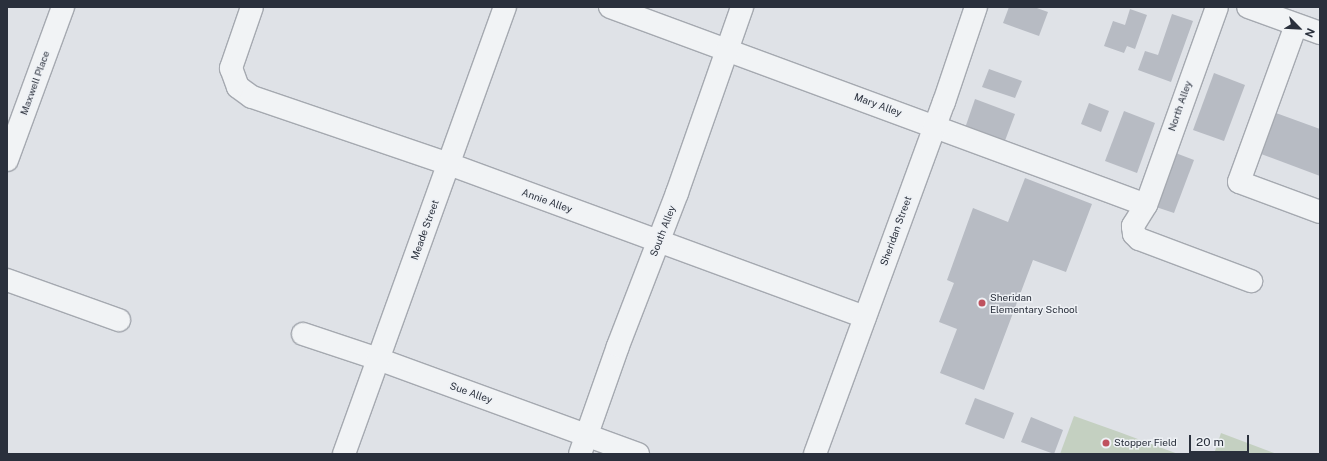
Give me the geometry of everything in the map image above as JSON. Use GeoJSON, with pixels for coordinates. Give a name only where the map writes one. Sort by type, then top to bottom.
{"type":"FeatureCollection","features":[{"type":"Feature","properties":{"kind":"street","name":"Maxwell Place"},"geometry":{"type":"LineString","coordinates":[[7,160],[63,7]]}},
{"type":"Feature","properties":{"kind":"street","name":"Annie Alley"},"geometry":{"type":"LineString","coordinates":[[252,7],[233,59],[233,80],[238,87],[252,97],[449,164],[865,318]]}},
{"type":"Feature","properties":{"kind":"street","name":"Meade Street"},"geometry":{"type":"LineString","coordinates":[[344,454],[505,7]]}},
{"type":"Feature","properties":{"kind":"street","name":"Mary Alley"},"geometry":{"type":"LineString","coordinates":[[610,7],[1146,205]]}},
{"type":"Feature","properties":{"kind":"street","name":"South Alley"},"geometry":{"type":"LineString","coordinates":[[583,445],[618,346],[659,242],[742,7]]}},
{"type":"Feature","properties":{"kind":"street","name":"Sheridan Street"},"geometry":{"type":"LineString","coordinates":[[815,454],[935,126],[976,7]]}},
{"type":"Feature","properties":{"kind":"street","name":"North Alley"},"geometry":{"type":"LineString","coordinates":[[1217,7],[1146,205],[1133,226],[1134,234],[1139,239],[1251,281]]}},
{"type":"Feature","properties":{"kind":"street"},"geometry":{"type":"LineString","coordinates":[[1248,7],[1320,33]]}},
{"type":"Feature","properties":{"kind":"street"},"geometry":{"type":"LineString","coordinates":[[1296,25],[1239,182],[1320,212]]}},
{"type":"Feature","properties":{"kind":"street"},"geometry":{"type":"LineString","coordinates":[[7,280],[119,320]]}},
{"type":"Feature","properties":{"kind":"street","name":"Sue Alley"},"geometry":{"type":"LineString","coordinates":[[303,334],[378,359],[583,445],[638,454]]}},
{"type":"Feature","properties":{"kind":"green space","name":"Stopper Field"},"geometry":{"type":"Polygon","coordinates":[[[1074,416],[1119,432],[1178,454],[1060,454],[1074,416]]]}},
{"type":"Feature","properties":{"kind":"green space"},"geometry":{"type":"Polygon","coordinates":[[[1221,433],[1277,454],[1214,454],[1221,433]]]}},
{"type":"Feature","properties":{"kind":"building"},"geometry":{"type":"Polygon","coordinates":[[[1009,7],[1034,7],[1048,12],[1039,36],[1003,23],[1009,7]]]}},
{"type":"Feature","properties":{"kind":"building"},"geometry":{"type":"Polygon","coordinates":[[[1130,9],[1147,15],[1135,49],[1127,46],[1124,53],[1104,46],[1113,21],[1125,25],[1130,9]]]}},
{"type":"Feature","properties":{"kind":"building"},"geometry":{"type":"Polygon","coordinates":[[[1172,14],[1193,21],[1171,82],[1138,70],[1145,51],[1158,55],[1172,14]]]}},
{"type":"Feature","properties":{"kind":"building"},"geometry":{"type":"Polygon","coordinates":[[[989,69],[1022,81],[1015,98],[982,87],[989,69]]]}},
{"type":"Feature","properties":{"kind":"building"},"geometry":{"type":"Polygon","coordinates":[[[1214,73],[1245,85],[1224,141],[1193,130],[1214,73]]]}},
{"type":"Feature","properties":{"kind":"building"},"geometry":{"type":"Polygon","coordinates":[[[975,99],[1015,114],[1003,146],[964,131],[975,99]]]}},
{"type":"Feature","properties":{"kind":"building"},"geometry":{"type":"Polygon","coordinates":[[[1089,103],[1109,111],[1101,132],[1081,124],[1089,103]]]}},
{"type":"Feature","properties":{"kind":"building"},"geometry":{"type":"Polygon","coordinates":[[[1124,111],[1155,123],[1137,173],[1105,161],[1124,111]]]}},
{"type":"Feature","properties":{"kind":"building"},"geometry":{"type":"Polygon","coordinates":[[[1276,113],[1320,129],[1320,176],[1261,154],[1276,113]]]}},
{"type":"Feature","properties":{"kind":"building"},"geometry":{"type":"Polygon","coordinates":[[[1173,152],[1194,160],[1174,213],[1153,206],[1173,152]]]}},
{"type":"Feature","properties":{"kind":"building","name":"Sheridan Elementary School"},"geometry":{"type":"Polygon","coordinates":[[[1025,178],[1092,204],[1066,272],[1033,260],[984,390],[940,373],[957,329],[939,322],[954,283],[947,280],[973,208],[1008,222],[1025,178]]]}},
{"type":"Feature","properties":{"kind":"building"},"geometry":{"type":"Polygon","coordinates":[[[975,398],[1014,413],[1004,439],[965,424],[975,398]]]}},
{"type":"Feature","properties":{"kind":"building"},"geometry":{"type":"Polygon","coordinates":[[[1031,417],[1063,430],[1054,454],[1021,442],[1031,417]]]}},
{"type":"Feature","properties":{"kind":"place","name":"Sheridan Elementary School"},"geometry":{"type":"Point","coordinates":[982,303]}},
{"type":"Feature","properties":{"kind":"place","name":"Stopper Field"},"geometry":{"type":"Point","coordinates":[1106,443]}}]}
